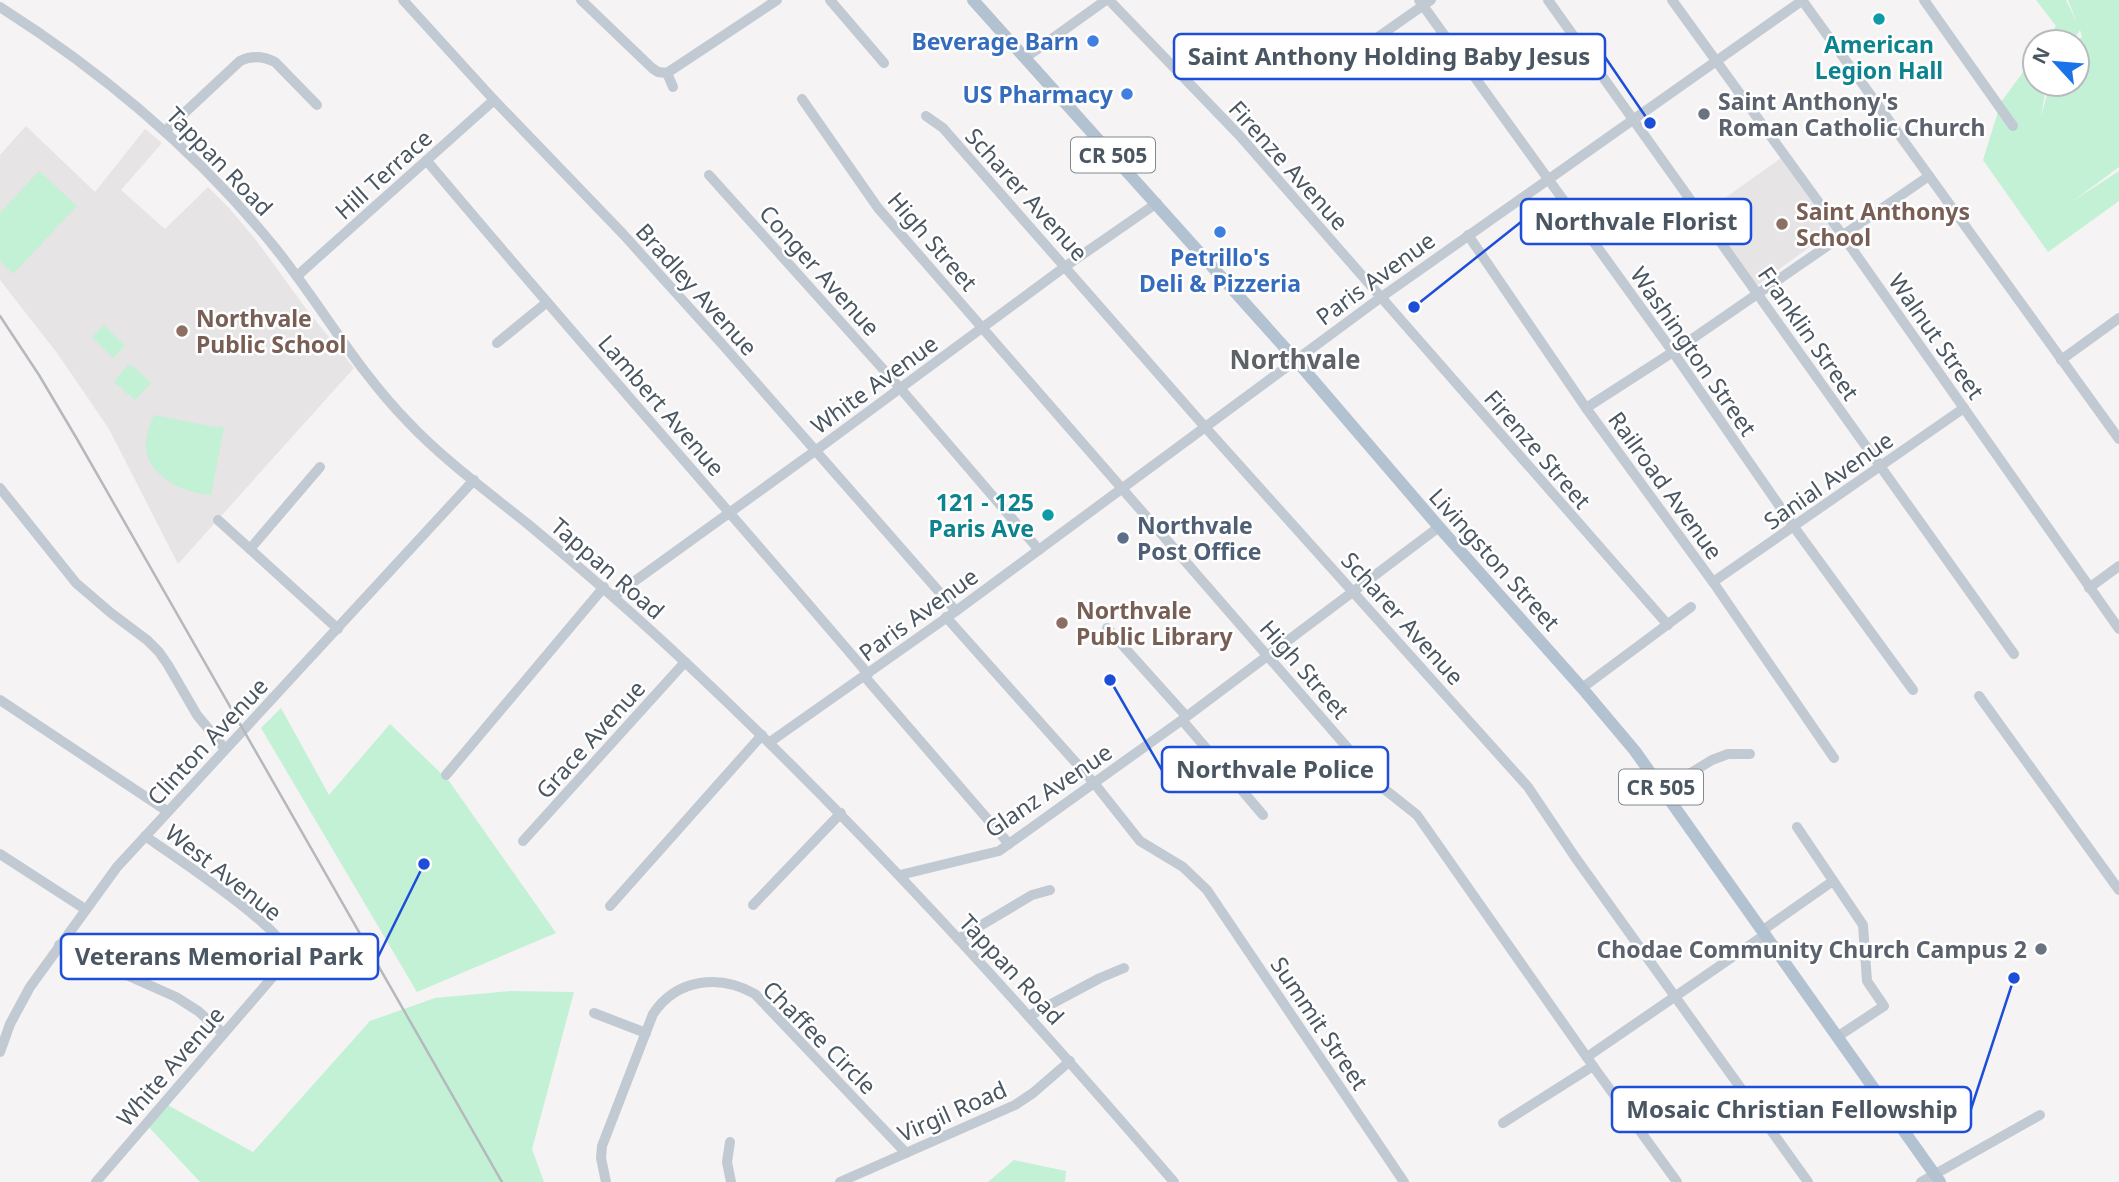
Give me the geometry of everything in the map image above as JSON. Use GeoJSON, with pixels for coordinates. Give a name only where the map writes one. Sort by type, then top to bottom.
{"type":"FeatureCollection","features":[{"type":"Feature","properties":{"kind":"main road","name":"Livingston Street"},"geometry":{"type":"LineString","coordinates":[[973,0],[1295,359],[1635,751],[1938,1178]]}},
{"type":"Feature","properties":{"kind":"street","name":"Bradley Avenue"},"geometry":{"type":"LineString","coordinates":[[403,0],[722,344],[956,611]]}},
{"type":"Feature","properties":{"kind":"street"},"geometry":{"type":"LineString","coordinates":[[581,0],[652,68],[667,74],[777,0]]}},
{"type":"Feature","properties":{"kind":"street"},"geometry":{"type":"LineString","coordinates":[[830,0],[884,64]]}},
{"type":"Feature","properties":{"kind":"street"},"geometry":{"type":"LineString","coordinates":[[1025,58],[1107,0]]}},
{"type":"Feature","properties":{"kind":"street","name":"Firenze Avenue"},"geometry":{"type":"LineString","coordinates":[[1107,0],[1239,135],[1380,298]]}},
{"type":"Feature","properties":{"kind":"street","name":"Franklin Street"},"geometry":{"type":"LineString","coordinates":[[1548,0],[2014,654]]}},
{"type":"Feature","properties":{"kind":"street","name":"Walnut Street"},"geometry":{"type":"LineString","coordinates":[[1672,0],[1843,236],[2119,629]]}},
{"type":"Feature","properties":{"kind":"street"},"geometry":{"type":"LineString","coordinates":[[1802,0],[2119,439]]}},
{"type":"Feature","properties":{"kind":"street","name":"Paris Avenue"},"geometry":{"type":"LineString","coordinates":[[610,906],[766,738],[866,675],[956,611],[1468,234],[1802,0]]}},
{"type":"Feature","properties":{"kind":"street"},"geometry":{"type":"LineString","coordinates":[[1924,0],[2013,126]]}},
{"type":"Feature","properties":{"kind":"street"},"geometry":{"type":"LineString","coordinates":[[1348,58],[1424,2]]}},
{"type":"Feature","properties":{"kind":"street","name":"Washington Street"},"geometry":{"type":"LineString","coordinates":[[1424,2],[1794,527],[1913,690]]}},
{"type":"Feature","properties":{"kind":"street","name":"Tappan Road"},"geometry":{"type":"LineString","coordinates":[[0,7],[99,74],[165,131],[242,207],[398,412],[422,436],[604,587],[766,738],[900,875],[1070,1060],[1174,1182]]}},
{"type":"Feature","properties":{"kind":"street"},"geometry":{"type":"LineString","coordinates":[[165,131],[240,61],[249,57],[268,58],[275,62],[317,105]]}},
{"type":"Feature","properties":{"kind":"street"},"geometry":{"type":"LineString","coordinates":[[667,74],[673,86]]}},
{"type":"Feature","properties":{"kind":"street","name":"High Street"},"geometry":{"type":"LineString","coordinates":[[802,99],[878,208],[1372,776],[1417,815],[1677,1182]]}},
{"type":"Feature","properties":{"kind":"street","name":"Hill Terrace"},"geometry":{"type":"LineString","coordinates":[[297,276],[494,100]]}},
{"type":"Feature","properties":{"kind":"street","name":"Scharer Avenue"},"geometry":{"type":"LineString","coordinates":[[926,116],[943,128],[1205,427],[1528,787],[1575,857],[1808,1182]]}},
{"type":"Feature","properties":{"kind":"street","name":"Lambert Avenue"},"geometry":{"type":"LineString","coordinates":[[427,161],[546,303],[730,512],[1009,844]]}},
{"type":"Feature","properties":{"kind":"street","name":"Conger Avenue"},"geometry":{"type":"LineString","coordinates":[[709,175],[900,388],[1039,550]]}},
{"type":"Feature","properties":{"kind":"street"},"geometry":{"type":"LineString","coordinates":[[1587,408],[1930,176]]}},
{"type":"Feature","properties":{"kind":"street","name":"White Avenue"},"geometry":{"type":"LineString","coordinates":[[614,596],[1066,266],[1157,203]]}},
{"type":"Feature","properties":{"kind":"street","name":"Railroad Avenue"},"geometry":{"type":"LineString","coordinates":[[1468,234],[1834,758]]}},
{"type":"Feature","properties":{"kind":"street","name":"Firenze Street"},"geometry":{"type":"LineString","coordinates":[[1380,298],[1668,625]]}},
{"type":"Feature","properties":{"kind":"street"},"geometry":{"type":"LineString","coordinates":[[497,343],[546,303]]}},
{"type":"Feature","properties":{"kind":"street"},"geometry":{"type":"LineString","coordinates":[[2061,360],[2119,318]]}},
{"type":"Feature","properties":{"kind":"street","name":"Sanial Avenue"},"geometry":{"type":"LineString","coordinates":[[1713,582],[1964,408]]}},
{"type":"Feature","properties":{"kind":"street"},"geometry":{"type":"LineString","coordinates":[[250,549],[320,467]]}},
{"type":"Feature","properties":{"kind":"street","name":"Clinton Avenue"},"geometry":{"type":"LineString","coordinates":[[0,1052],[20,1004],[59,945],[117,867],[474,480]]}},
{"type":"Feature","properties":{"kind":"street"},"geometry":{"type":"LineString","coordinates":[[0,488],[76,583],[159,652],[197,715],[225,749]]}},
{"type":"Feature","properties":{"kind":"street"},"geometry":{"type":"LineString","coordinates":[[218,520],[338,629]]}},
{"type":"Feature","properties":{"kind":"street","name":"Glanz Avenue"},"geometry":{"type":"LineString","coordinates":[[900,875],[999,851],[1184,718],[1439,527]]}},
{"type":"Feature","properties":{"kind":"street"},"geometry":{"type":"LineString","coordinates":[[2088,588],[2119,566]]}},
{"type":"Feature","properties":{"kind":"street"},"geometry":{"type":"LineString","coordinates":[[446,775],[604,587]]}},
{"type":"Feature","properties":{"kind":"street"},"geometry":{"type":"LineString","coordinates":[[1582,688],[1691,607]]}},
{"type":"Feature","properties":{"kind":"street"},"geometry":{"type":"LineString","coordinates":[[946,617],[1094,783]]}},
{"type":"Feature","properties":{"kind":"street"},"geometry":{"type":"LineString","coordinates":[[1107,628],[1263,815]]}},
{"type":"Feature","properties":{"kind":"street","name":"Grace Avenue"},"geometry":{"type":"LineString","coordinates":[[523,841],[685,662]]}},
{"type":"Feature","properties":{"kind":"street"},"geometry":{"type":"LineString","coordinates":[[1979,696],[2119,890]]}},
{"type":"Feature","properties":{"kind":"street","name":"West Avenue"},"geometry":{"type":"LineString","coordinates":[[0,700],[167,811]]}},
{"type":"Feature","properties":{"kind":"street"},"geometry":{"type":"LineString","coordinates":[[1663,790],[1712,760],[1728,754],[1750,754]]}},
{"type":"Feature","properties":{"kind":"street","name":"Summit Street"},"geometry":{"type":"LineString","coordinates":[[1094,783],[1140,841],[1183,867],[1203,886],[1404,1182]]}},
{"type":"Feature","properties":{"kind":"street"},"geometry":{"type":"LineString","coordinates":[[753,905],[841,813]]}},
{"type":"Feature","properties":{"kind":"street"},"geometry":{"type":"LineString","coordinates":[[1797,827],[1863,925],[1867,981],[1884,1006],[1837,1037]]}},
{"type":"Feature","properties":{"kind":"street","name":"West Avenue"},"geometry":{"type":"LineString","coordinates":[[145,836],[207,879],[259,920],[278,939]]}},
{"type":"Feature","properties":{"kind":"street"},"geometry":{"type":"LineString","coordinates":[[0,854],[85,909]]}},
{"type":"Feature","properties":{"kind":"street"},"geometry":{"type":"LineString","coordinates":[[1503,1123],[1833,881]]}},
{"type":"Feature","properties":{"kind":"street"},"geometry":{"type":"LineString","coordinates":[[958,939],[1032,895],[1050,890]]}},
{"type":"Feature","properties":{"kind":"street","name":"White Avenue"},"geometry":{"type":"LineString","coordinates":[[96,1182],[282,965],[285,958],[284,949],[278,939]]}},
{"type":"Feature","properties":{"kind":"street"},"geometry":{"type":"LineString","coordinates":[[59,945],[176,996],[223,1033]]}},
{"type":"Feature","properties":{"kind":"street"},"geometry":{"type":"LineString","coordinates":[[1029,1016],[1100,978],[1125,968]]}},
{"type":"Feature","properties":{"kind":"street","name":"Chaffee Circle"},"geometry":{"type":"LineString","coordinates":[[646,1033],[660,1004],[677,990],[704,982],[731,983],[744,988],[766,1003],[906,1153]]}},
{"type":"Feature","properties":{"kind":"street"},"geometry":{"type":"LineString","coordinates":[[594,1013],[646,1033],[603,1146],[601,1158],[606,1182]]}},
{"type":"Feature","properties":{"kind":"street","name":"Virgil Road"},"geometry":{"type":"LineString","coordinates":[[840,1182],[1020,1102],[1070,1060]]}},
{"type":"Feature","properties":{"kind":"street"},"geometry":{"type":"LineString","coordinates":[[1921,1182],[1938,1178],[2040,1115]]}},
{"type":"Feature","properties":{"kind":"street"},"geometry":{"type":"LineString","coordinates":[[730,1142],[727,1162],[731,1182]]}},
{"type":"Feature","properties":{"kind":"shaded area","name":"Northvale Public School"},"geometry":{"type":"Polygon","coordinates":[[[26,126],[95,192],[145,129],[162,143],[121,190],[165,229],[208,187],[256,240],[354,368],[178,564],[109,429],[57,353],[0,280],[0,155],[26,126]]]}},
{"type":"Feature","properties":{"kind":"shaded area"},"geometry":{"type":"Polygon","coordinates":[[[1781,158],[1832,231],[1756,286],[1704,213],[1781,158]]]}},
{"type":"Feature","properties":{"kind":"green space"},"geometry":{"type":"Polygon","coordinates":[[[2036,0],[2066,0],[2077,23],[2068,0],[2119,0],[2119,167],[2073,201],[2119,171],[2119,201],[2048,252],[1983,160],[2001,102],[2021,75],[2021,98],[2044,98],[2041,118],[2046,98],[2091,98],[2091,28],[2055,28],[2056,26],[2036,0]]]}},
{"type":"Feature","properties":{"kind":"green space"},"geometry":{"type":"Polygon","coordinates":[[[39,171],[77,206],[13,274],[0,261],[0,213],[39,171]]]}},
{"type":"Feature","properties":{"kind":"green space"},"geometry":{"type":"Polygon","coordinates":[[[104,325],[125,346],[113,358],[92,337],[104,325]]]}},
{"type":"Feature","properties":{"kind":"green space"},"geometry":{"type":"Polygon","coordinates":[[[128,365],[133,366],[151,383],[135,400],[115,383],[128,365]]]}},
{"type":"Feature","properties":{"kind":"green space"},"geometry":{"type":"Polygon","coordinates":[[[154,415],[224,428],[211,495],[180,487],[161,476],[154,468],[146,444],[154,415]]]}},
{"type":"Feature","properties":{"kind":"green space"},"geometry":{"type":"Polygon","coordinates":[[[281,708],[329,795],[390,724],[449,781],[556,933],[417,992],[261,728],[281,708]]]}},
{"type":"Feature","properties":{"kind":"green space"},"geometry":{"type":"Polygon","coordinates":[[[510,991],[574,992],[532,1149],[544,1182],[200,1182],[145,1123],[164,1103],[253,1152],[370,1021],[435,998],[510,991]]]}},
{"type":"Feature","properties":{"kind":"green space"},"geometry":{"type":"Polygon","coordinates":[[[1014,1160],[1066,1171],[1065,1182],[988,1182],[1014,1160]]]}},
{"type":"Feature","properties":{"kind":"railway"},"geometry":{"type":"LineString","coordinates":[[0,316],[77,439],[502,1182]]}},
{"type":"Feature","properties":{"kind":"place","name":"American Legion Hall"},"geometry":{"type":"Point","coordinates":[1879,19]}},
{"type":"Feature","properties":{"kind":"place","name":"Beverage Barn"},"geometry":{"type":"Point","coordinates":[1093,41]}},
{"type":"Feature","properties":{"kind":"place","name":"US Pharmacy"},"geometry":{"type":"Point","coordinates":[1127,94]}},
{"type":"Feature","properties":{"kind":"place","name":"Saint Anthony's Roman Catholic Church"},"geometry":{"type":"Point","coordinates":[1704,114]}},
{"type":"Feature","properties":{"kind":"place","name":"Saint Anthony Holding Baby Jesus"},"geometry":{"type":"Point","coordinates":[1650,123]}},
{"type":"Feature","properties":{"kind":"place","name":"Saint Anthonys School"},"geometry":{"type":"Point","coordinates":[1782,224]}},
{"type":"Feature","properties":{"kind":"place","name":"Petrillo's Deli & Pizzeria"},"geometry":{"type":"Point","coordinates":[1220,232]}},
{"type":"Feature","properties":{"kind":"place","name":"Northvale Florist"},"geometry":{"type":"Point","coordinates":[1414,307]}},
{"type":"Feature","properties":{"kind":"place","name":"Northvale Public School"},"geometry":{"type":"Point","coordinates":[182,331]}},
{"type":"Feature","properties":{"kind":"place","name":"121 - 125 Paris Ave"},"geometry":{"type":"Point","coordinates":[1048,515]}},
{"type":"Feature","properties":{"kind":"place","name":"Northvale Post Office"},"geometry":{"type":"Point","coordinates":[1123,538]}},
{"type":"Feature","properties":{"kind":"place","name":"Northvale Public Library"},"geometry":{"type":"Point","coordinates":[1062,623]}},
{"type":"Feature","properties":{"kind":"place","name":"Northvale Police"},"geometry":{"type":"Point","coordinates":[1110,680]}},
{"type":"Feature","properties":{"kind":"place","name":"Veterans Memorial Park"},"geometry":{"type":"Point","coordinates":[424,864]}},
{"type":"Feature","properties":{"kind":"place","name":"Chodae Community Church Campus 2"},"geometry":{"type":"Point","coordinates":[2041,949]}},
{"type":"Feature","properties":{"kind":"place","name":"Mosaic Christian Fellowship"},"geometry":{"type":"Point","coordinates":[2014,978]}},
{"type":"Feature","properties":{"kind":"district","name":"Northvale"},"geometry":{"type":"Point","coordinates":[1295,359]}}]}
